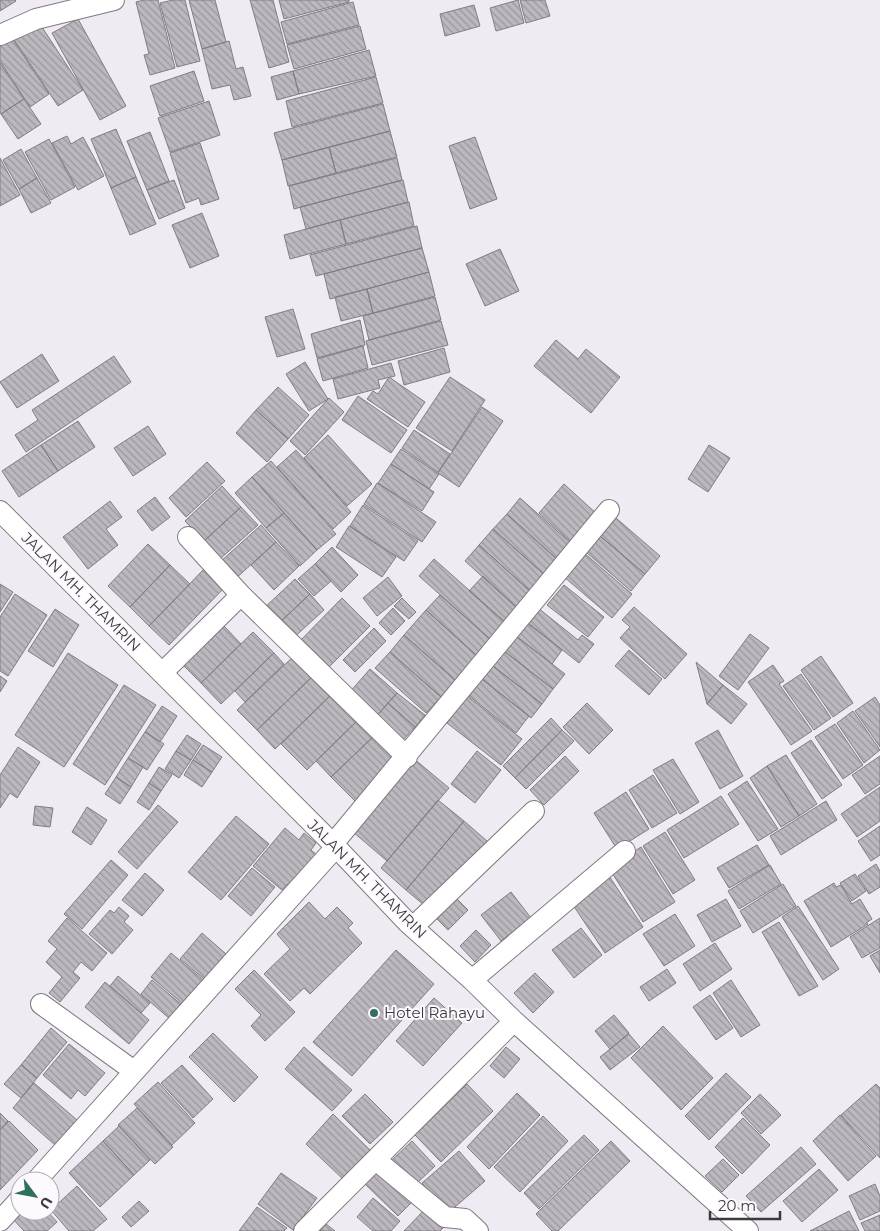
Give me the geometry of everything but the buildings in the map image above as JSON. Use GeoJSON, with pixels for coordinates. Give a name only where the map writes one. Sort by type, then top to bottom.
{"type":"FeatureCollection","features":[{"type":"Feature","properties":{"kind":"street"},"geometry":{"type":"LineString","coordinates":[[0,34],[53,6],[114,0]]}},
{"type":"Feature","properties":{"kind":"street"},"geometry":{"type":"LineString","coordinates":[[45,1171],[334,846],[609,510]]}},
{"type":"Feature","properties":{"kind":"street","name":"JALAN MH. THAMRIN"},"geometry":{"type":"LineString","coordinates":[[0,511],[413,927],[514,1021],[748,1231]]}},
{"type":"Feature","properties":{"kind":"street"},"geometry":{"type":"LineString","coordinates":[[188,537],[241,595],[407,757]]}},
{"type":"Feature","properties":{"kind":"street"},"geometry":{"type":"LineString","coordinates":[[162,673],[241,595]]}},
{"type":"Feature","properties":{"kind":"street"},"geometry":{"type":"LineString","coordinates":[[413,927],[534,811]]}},
{"type":"Feature","properties":{"kind":"street"},"geometry":{"type":"LineString","coordinates":[[472,980],[625,851]]}},
{"type":"Feature","properties":{"kind":"street"},"geometry":{"type":"LineString","coordinates":[[41,1004],[134,1071]]}},
{"type":"Feature","properties":{"kind":"street"},"geometry":{"type":"LineString","coordinates":[[304,1231],[514,1021]]}},
{"type":"Feature","properties":{"kind":"street"},"geometry":{"type":"LineString","coordinates":[[376,1161],[445,1217],[465,1219],[478,1231]]}},
{"type":"Feature","properties":{"kind":"street"},"geometry":{"type":"LineString","coordinates":[[0,1221],[10,1210]]}},
{"type":"Feature","properties":{"kind":"place","name":"Hotel Rahayu"},"geometry":{"type":"Point","coordinates":[374,1013]}}]}
